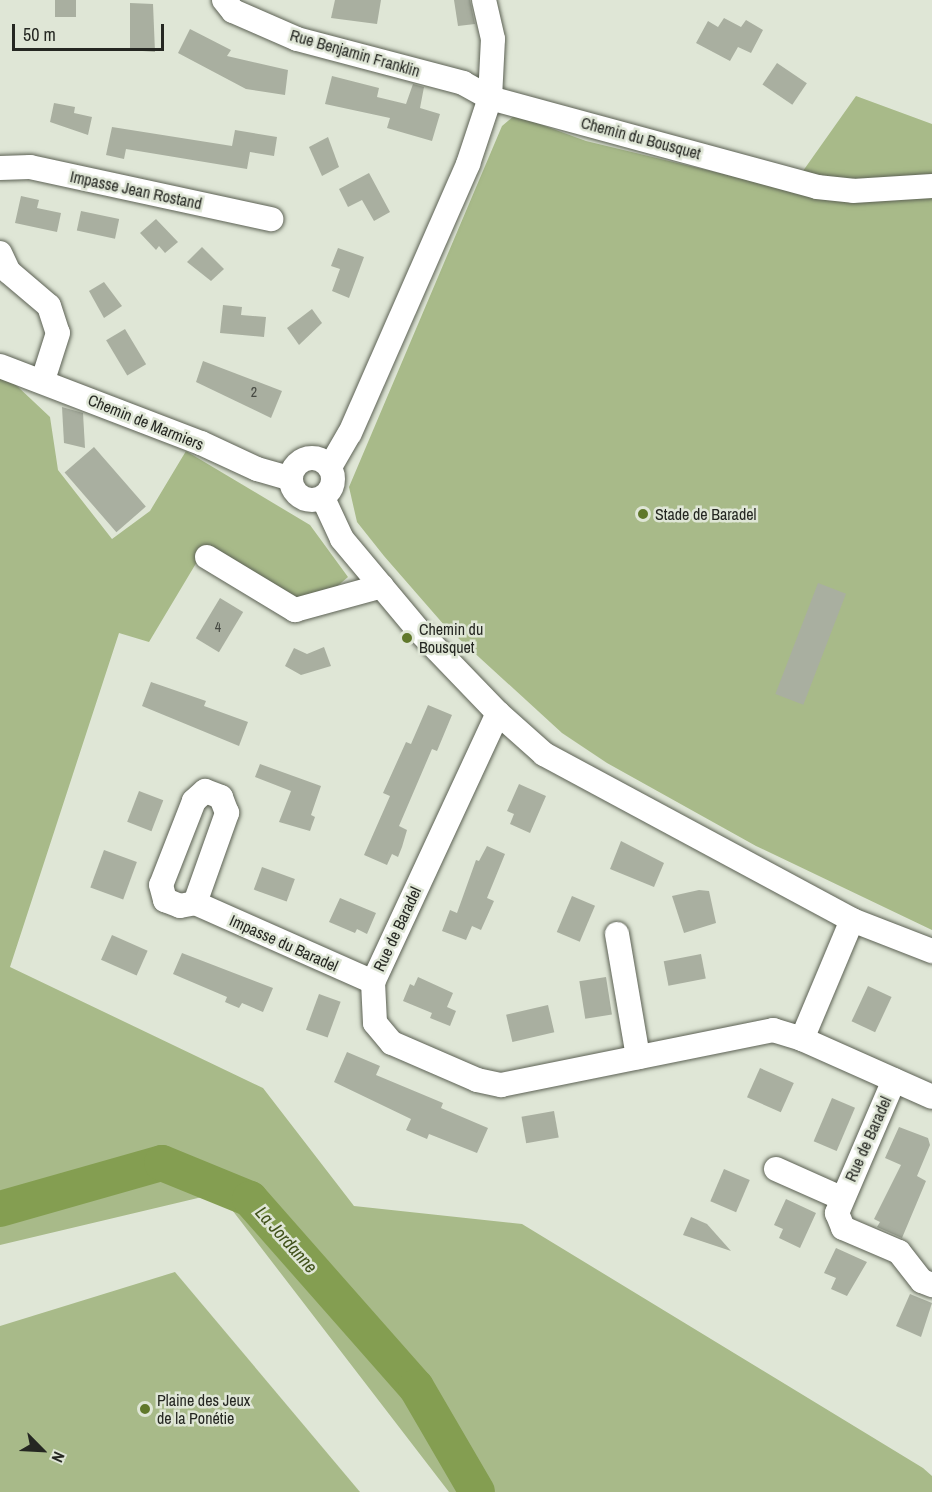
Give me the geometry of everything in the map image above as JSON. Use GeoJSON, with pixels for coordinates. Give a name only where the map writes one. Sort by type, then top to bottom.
{"type":"FeatureCollection","features":[{"type":"Feature","properties":{"kind":"street","name":"Rue Benjamin Franklin"},"geometry":{"type":"LineString","coordinates":[[224,0],[233,11],[297,39],[463,83],[490,98]]}},
{"type":"Feature","properties":{"kind":"street"},"geometry":{"type":"LineString","coordinates":[[323,498],[333,484],[330,467],[350,433],[468,164],[490,98],[493,39],[484,0]]}},
{"type":"Feature","properties":{"kind":"street","name":"Chemin du Bousquet"},"geometry":{"type":"LineString","coordinates":[[490,98],[792,178],[817,187],[853,191],[932,186]]}},
{"type":"Feature","properties":{"kind":"street","name":"Impasse Jean Rostand"},"geometry":{"type":"LineString","coordinates":[[0,168],[30,166],[272,219]]}},
{"type":"Feature","properties":{"kind":"street"},"geometry":{"type":"LineString","coordinates":[[0,253],[9,272],[49,306],[58,333],[43,380]]}},
{"type":"Feature","properties":{"kind":"street","name":"Chemin de Marmiers"},"geometry":{"type":"LineString","coordinates":[[0,366],[43,380],[257,469],[291,478]]}},
{"type":"Feature","properties":{"kind":"street"},"geometry":{"type":"LineString","coordinates":[[323,498],[302,497],[291,478],[303,460],[317,459],[330,467]]}},
{"type":"Feature","properties":{"kind":"street"},"geometry":{"type":"LineString","coordinates":[[323,498],[342,539],[419,631],[498,713],[544,754],[852,920],[932,951]]}},
{"type":"Feature","properties":{"kind":"street"},"geometry":{"type":"LineString","coordinates":[[207,557],[295,610],[382,586]]}},
{"type":"Feature","properties":{"kind":"street","name":"Rue de Baradel"},"geometry":{"type":"LineString","coordinates":[[498,713],[373,982],[375,1023],[392,1043],[477,1080],[501,1085],[773,1030],[802,1039],[932,1097]]}},
{"type":"Feature","properties":{"kind":"street","name":"Impasse du Baradel"},"geometry":{"type":"LineString","coordinates":[[195,903],[373,982]]}},
{"type":"Feature","properties":{"kind":"street"},"geometry":{"type":"LineString","coordinates":[[802,1039],[852,920]]}},
{"type":"Feature","properties":{"kind":"street"},"geometry":{"type":"LineString","coordinates":[[617,934],[638,1057]]}},
{"type":"Feature","properties":{"kind":"street","name":"Rue de Baradel"},"geometry":{"type":"LineString","coordinates":[[894,1080],[841,1198],[837,1213],[843,1228],[899,1252],[922,1281],[932,1285]]}},
{"type":"Feature","properties":{"kind":"street","name":"Rue de Baradel"},"geometry":{"type":"LineString","coordinates":[[776,1169],[841,1198]]}},
{"type":"Feature","properties":{"kind":"green space","name":"Stade de Baradel"},"geometry":{"type":"Polygon","coordinates":[[[856,96],[932,124],[932,930],[756,846],[607,763],[562,733],[445,626],[384,556],[357,522],[349,487],[502,126],[515,115],[586,141],[794,191],[798,178],[856,96]]]}},
{"type":"Feature","properties":{"kind":"green space"},"geometry":{"type":"Polygon","coordinates":[[[0,370],[50,417],[58,470],[112,539],[150,511],[186,451],[310,525],[348,577],[328,594],[302,600],[207,545],[149,642],[119,633],[10,967],[263,1088],[354,1206],[522,1224],[923,1468],[932,1476],[932,1492],[449,1492],[219,1193],[0,1245],[0,370]]]}},
{"type":"Feature","properties":{"kind":"green space","name":"Plaine des Jeux de la Ponétie"},"geometry":{"type":"Polygon","coordinates":[[[175,1272],[360,1492],[0,1492],[0,1326],[175,1272]]]}},
{"type":"Feature","properties":{"kind":"building"},"geometry":{"type":"Polygon","coordinates":[[[55,0],[76,0],[76,17],[55,17],[55,0]]]}},
{"type":"Feature","properties":{"kind":"building"},"geometry":{"type":"Polygon","coordinates":[[[335,0],[381,0],[377,24],[331,18],[335,0]]]}},
{"type":"Feature","properties":{"kind":"building"},"geometry":{"type":"Polygon","coordinates":[[[454,0],[470,0],[475,24],[458,26],[454,0]]]}},
{"type":"Feature","properties":{"kind":"building"},"geometry":{"type":"Polygon","coordinates":[[[130,3],[153,4],[155,52],[130,50],[130,3]]]}},
{"type":"Feature","properties":{"kind":"building"},"geometry":{"type":"Polygon","coordinates":[[[724,18],[741,27],[746,20],[763,30],[751,53],[738,47],[730,61],[696,43],[708,21],[718,27],[724,18]]]}},
{"type":"Feature","properties":{"kind":"building"},"geometry":{"type":"Polygon","coordinates":[[[190,29],[231,50],[227,56],[288,70],[285,95],[246,89],[178,53],[190,29]]]}},
{"type":"Feature","properties":{"kind":"building"},"geometry":{"type":"Polygon","coordinates":[[[777,63],[807,83],[792,105],[762,85],[777,63]]]}},
{"type":"Feature","properties":{"kind":"building"},"geometry":{"type":"Polygon","coordinates":[[[332,76],[379,88],[377,97],[406,104],[413,84],[424,87],[420,108],[440,114],[432,141],[387,128],[390,118],[325,104],[332,76]]]}},
{"type":"Feature","properties":{"kind":"building"},"geometry":{"type":"Polygon","coordinates":[[[54,103],[75,107],[74,113],[92,117],[88,135],[50,122],[54,103]]]}},
{"type":"Feature","properties":{"kind":"building"},"geometry":{"type":"Polygon","coordinates":[[[112,127],[232,146],[235,130],[277,137],[274,156],[250,152],[247,169],[126,149],[124,159],[106,155],[112,127]]]}},
{"type":"Feature","properties":{"kind":"building"},"geometry":{"type":"Polygon","coordinates":[[[328,137],[339,167],[322,176],[309,147],[328,137]]]}},
{"type":"Feature","properties":{"kind":"building"},"geometry":{"type":"Polygon","coordinates":[[[369,173],[390,212],[374,221],[362,200],[348,207],[339,189],[369,173]]]}},
{"type":"Feature","properties":{"kind":"building"},"geometry":{"type":"Polygon","coordinates":[[[21,196],[39,200],[37,208],[61,213],[57,232],[15,223],[21,196]]]}},
{"type":"Feature","properties":{"kind":"building"},"geometry":{"type":"Polygon","coordinates":[[[81,211],[119,219],[115,239],[77,231],[81,211]]]}},
{"type":"Feature","properties":{"kind":"building"},"geometry":{"type":"Polygon","coordinates":[[[156,219],[178,242],[165,253],[159,246],[156,250],[140,233],[156,219]]]}},
{"type":"Feature","properties":{"kind":"building"},"geometry":{"type":"Polygon","coordinates":[[[202,247],[224,269],[211,281],[187,262],[202,247]]]}},
{"type":"Feature","properties":{"kind":"building"},"geometry":{"type":"Polygon","coordinates":[[[338,248],[364,257],[349,298],[332,291],[340,269],[331,266],[338,248]]]}},
{"type":"Feature","properties":{"kind":"building"},"geometry":{"type":"Polygon","coordinates":[[[104,282],[122,306],[104,318],[89,291],[104,282]]]}},
{"type":"Feature","properties":{"kind":"building"},"geometry":{"type":"Polygon","coordinates":[[[223,305],[242,307],[241,315],[266,317],[264,337],[220,333],[223,305]]]}},
{"type":"Feature","properties":{"kind":"building"},"geometry":{"type":"Polygon","coordinates":[[[312,309],[322,323],[299,345],[287,328],[312,309]]]}},
{"type":"Feature","properties":{"kind":"building"},"geometry":{"type":"Polygon","coordinates":[[[125,329],[146,364],[127,375],[106,340],[125,329]]]}},
{"type":"Feature","properties":{"kind":"building"},"geometry":{"type":"Polygon","coordinates":[[[203,361],[282,391],[271,418],[196,382],[203,361]]]}},
{"type":"Feature","properties":{"kind":"building"},"geometry":{"type":"Polygon","coordinates":[[[62,407],[83,413],[85,448],[64,443],[62,407]]]}},
{"type":"Feature","properties":{"kind":"building"},"geometry":{"type":"Polygon","coordinates":[[[94,447],[146,507],[116,532],[65,473],[94,447]]]}},
{"type":"Feature","properties":{"kind":"building"},"geometry":{"type":"Polygon","coordinates":[[[818,583],[846,594],[803,705],[775,694],[818,583]]]}},
{"type":"Feature","properties":{"kind":"building"},"geometry":{"type":"Polygon","coordinates":[[[220,598],[243,612],[219,652],[196,638],[220,598]]]}},
{"type":"Feature","properties":{"kind":"building"},"geometry":{"type":"Polygon","coordinates":[[[324,647],[331,666],[301,675],[285,666],[294,648],[307,654],[324,647]]]}},
{"type":"Feature","properties":{"kind":"building"},"geometry":{"type":"Polygon","coordinates":[[[151,682],[206,701],[204,706],[248,722],[239,746],[142,706],[151,682]]]}},
{"type":"Feature","properties":{"kind":"building"},"geometry":{"type":"Polygon","coordinates":[[[428,705],[452,715],[437,751],[432,749],[399,826],[407,830],[398,857],[392,854],[387,865],[364,855],[390,796],[383,793],[406,742],[411,744],[428,705]]]}},
{"type":"Feature","properties":{"kind":"building"},"geometry":{"type":"Polygon","coordinates":[[[260,764],[321,786],[311,815],[315,817],[310,831],[279,822],[291,791],[255,777],[260,764]]]}},
{"type":"Feature","properties":{"kind":"building"},"geometry":{"type":"Polygon","coordinates":[[[519,784],[546,796],[530,833],[510,824],[514,814],[507,811],[519,784]]]}},
{"type":"Feature","properties":{"kind":"building"},"geometry":{"type":"Polygon","coordinates":[[[139,791],[163,800],[151,831],[127,822],[139,791]]]}},
{"type":"Feature","properties":{"kind":"building"},"geometry":{"type":"Polygon","coordinates":[[[621,841],[664,863],[654,887],[610,869],[621,841]]]}},
{"type":"Feature","properties":{"kind":"building"},"geometry":{"type":"Polygon","coordinates":[[[487,846],[505,854],[487,898],[494,901],[481,930],[472,926],[466,940],[442,931],[450,910],[457,913],[476,860],[479,861],[487,846]]]}},
{"type":"Feature","properties":{"kind":"building"},"geometry":{"type":"Polygon","coordinates":[[[104,850],[137,862],[123,900],[90,888],[104,850]]]}},
{"type":"Feature","properties":{"kind":"building"},"geometry":{"type":"Polygon","coordinates":[[[262,867],[295,879],[287,902],[254,890],[262,867]]]}},
{"type":"Feature","properties":{"kind":"building"},"geometry":{"type":"Polygon","coordinates":[[[699,890],[709,891],[716,923],[684,933],[672,896],[699,890]]]}},
{"type":"Feature","properties":{"kind":"building"},"geometry":{"type":"Polygon","coordinates":[[[572,896],[595,906],[580,942],[557,932],[572,896]]]}},
{"type":"Feature","properties":{"kind":"building"},"geometry":{"type":"Polygon","coordinates":[[[340,898],[376,913],[367,934],[357,929],[355,933],[329,922],[340,898]]]}},
{"type":"Feature","properties":{"kind":"building"},"geometry":{"type":"Polygon","coordinates":[[[112,935],[148,951],[137,976],[101,960],[112,935]]]}},
{"type":"Feature","properties":{"kind":"building"},"geometry":{"type":"Polygon","coordinates":[[[182,953],[273,988],[263,1012],[242,1003],[239,1008],[225,1002],[227,997],[173,974],[182,953]]]}},
{"type":"Feature","properties":{"kind":"building"},"geometry":{"type":"Polygon","coordinates":[[[701,954],[706,979],[668,986],[664,961],[701,954]]]}},
{"type":"Feature","properties":{"kind":"building"},"geometry":{"type":"Polygon","coordinates":[[[418,977],[453,993],[447,1007],[456,1011],[450,1026],[430,1018],[432,1013],[403,1001],[410,984],[414,986],[418,977]]]}},
{"type":"Feature","properties":{"kind":"building"},"geometry":{"type":"Polygon","coordinates":[[[606,977],[612,1015],[585,1019],[579,981],[606,977]]]}},
{"type":"Feature","properties":{"kind":"building"},"geometry":{"type":"Polygon","coordinates":[[[868,986],[892,997],[875,1032],[852,1021],[868,986]]]}},
{"type":"Feature","properties":{"kind":"building"},"geometry":{"type":"Polygon","coordinates":[[[319,994],[341,1002],[328,1038],[306,1030],[319,994]]]}},
{"type":"Feature","properties":{"kind":"building"},"geometry":{"type":"Polygon","coordinates":[[[548,1005],[554,1032],[512,1042],[506,1015],[548,1005]]]}},
{"type":"Feature","properties":{"kind":"building"},"geometry":{"type":"Polygon","coordinates":[[[347,1052],[380,1066],[376,1075],[443,1103],[441,1108],[488,1128],[477,1153],[429,1134],[427,1139],[406,1130],[411,1119],[334,1082],[347,1052]]]}},
{"type":"Feature","properties":{"kind":"building"},"geometry":{"type":"Polygon","coordinates":[[[760,1068],[794,1083],[781,1112],[747,1097],[760,1068]]]}},
{"type":"Feature","properties":{"kind":"building"},"geometry":{"type":"Polygon","coordinates":[[[832,1098],[855,1108],[837,1151],[814,1141],[832,1098]]]}},
{"type":"Feature","properties":{"kind":"building"},"geometry":{"type":"Polygon","coordinates":[[[554,1111],[559,1138],[526,1143],[522,1117],[554,1111]]]}},
{"type":"Feature","properties":{"kind":"building"},"geometry":{"type":"Polygon","coordinates":[[[899,1127],[928,1138],[930,1145],[917,1176],[926,1181],[902,1238],[877,1227],[880,1222],[874,1219],[901,1165],[885,1158],[899,1127]]]}},
{"type":"Feature","properties":{"kind":"building"},"geometry":{"type":"Polygon","coordinates":[[[724,1169],[750,1180],[736,1212],[710,1201],[724,1169]]]}},
{"type":"Feature","properties":{"kind":"building"},"geometry":{"type":"Polygon","coordinates":[[[786,1199],[816,1213],[800,1248],[779,1238],[783,1229],[774,1225],[786,1199]]]}},
{"type":"Feature","properties":{"kind":"building"},"geometry":{"type":"Polygon","coordinates":[[[691,1217],[707,1224],[731,1251],[683,1235],[691,1217]]]}},
{"type":"Feature","properties":{"kind":"building"},"geometry":{"type":"Polygon","coordinates":[[[836,1248],[867,1262],[847,1296],[831,1289],[836,1278],[824,1273],[836,1248]]]}},
{"type":"Feature","properties":{"kind":"building"},"geometry":{"type":"Polygon","coordinates":[[[910,1294],[932,1303],[921,1337],[896,1326],[910,1294]]]}},
{"type":"Feature","properties":{"kind":"waterway","name":"La Jordanne"},"geometry":{"type":"LineString","coordinates":[[0,1209],[162,1163],[250,1199],[416,1387],[477,1492]]}},
{"type":"Feature","properties":{"kind":"place","name":"Stade de Baradel"},"geometry":{"type":"Point","coordinates":[643,514]}},
{"type":"Feature","properties":{"kind":"place","name":"Chemin du Bousquet"},"geometry":{"type":"Point","coordinates":[407,638]}},
{"type":"Feature","properties":{"kind":"place","name":"Plaine des Jeux de la Ponétie"},"geometry":{"type":"Point","coordinates":[145,1409]}}]}
